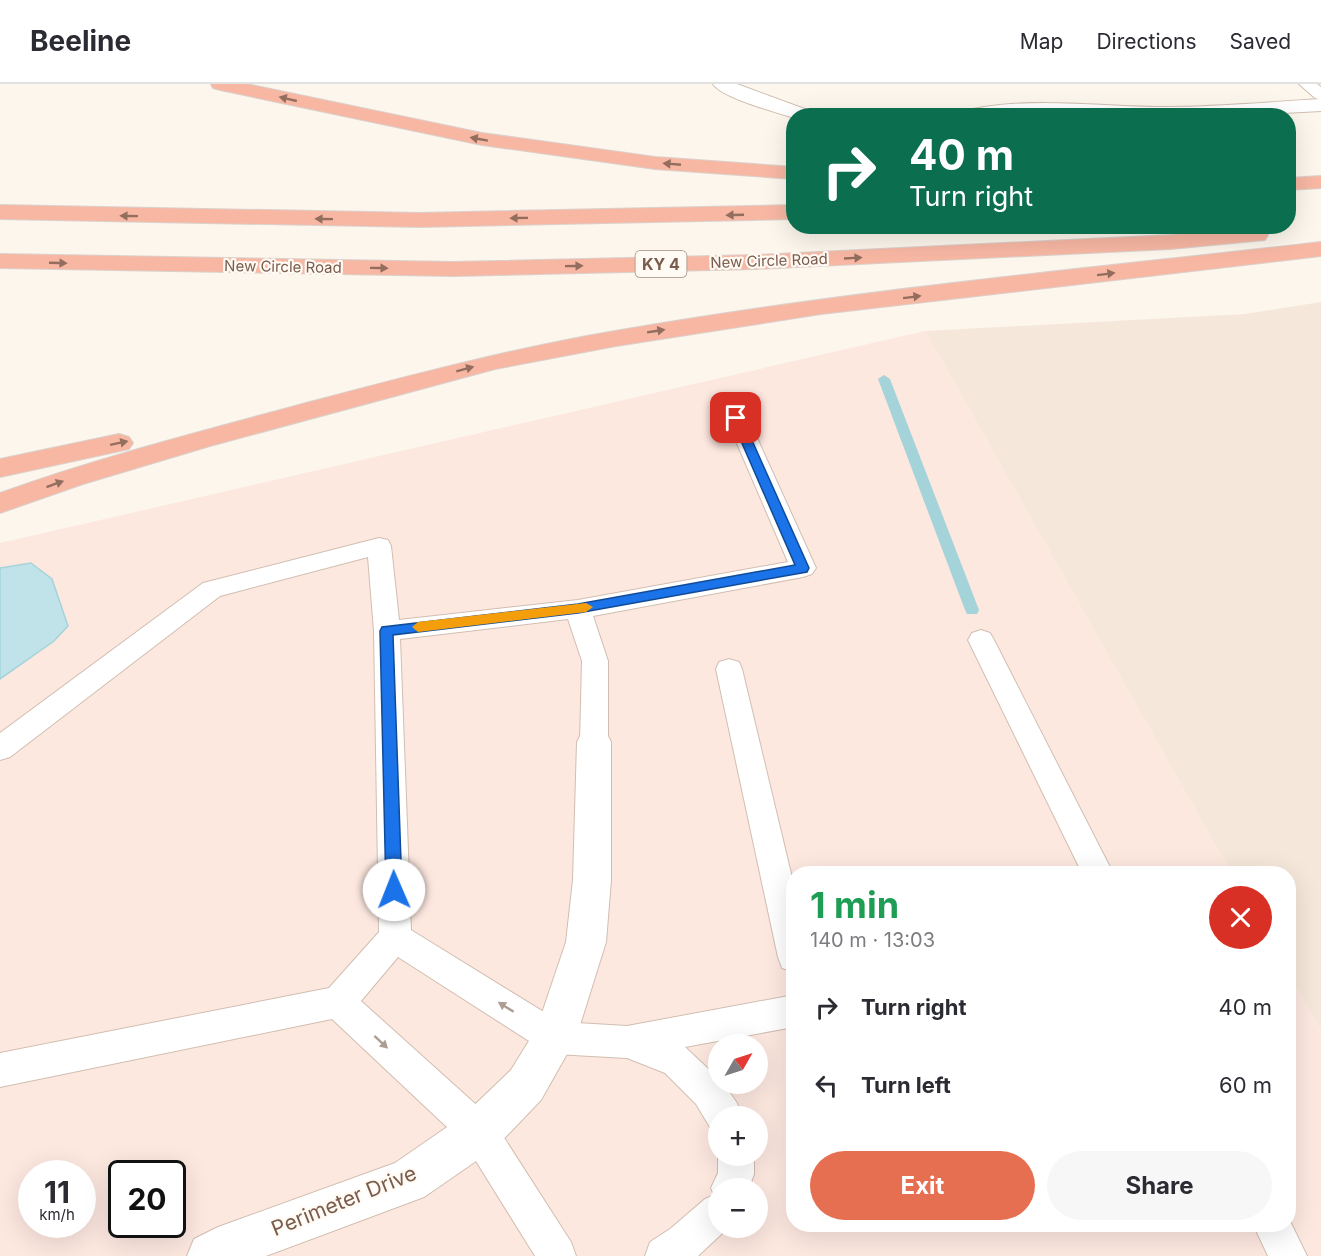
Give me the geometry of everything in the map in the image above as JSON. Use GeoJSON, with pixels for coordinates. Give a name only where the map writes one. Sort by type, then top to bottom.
{"type":"FeatureCollection","features":[{"type":"Feature","properties":{"kind":"highway"},"geometry":{"type":"LineString","coordinates":[[220,84],[386,121],[494,141],[655,163],[786,172]]}},
{"type":"Feature","properties":{"kind":"highway"},"geometry":{"type":"LineString","coordinates":[[1296,174],[1321,173]]}},
{"type":"Feature","properties":{"kind":"highway"},"geometry":{"type":"LineString","coordinates":[[1296,184],[1321,182]]}},
{"type":"Feature","properties":{"kind":"highway"},"geometry":{"type":"LineString","coordinates":[[0,212],[420,220],[786,212]]}},
{"type":"Feature","properties":{"kind":"highway","name":"New Circle Road"},"geometry":{"type":"LineString","coordinates":[[1296,232],[1321,230]]}},
{"type":"Feature","properties":{"kind":"highway","name":"New Circle Road"},"geometry":{"type":"LineString","coordinates":[[0,261],[453,269],[745,263],[1170,242],[1271,234]]}},
{"type":"Feature","properties":{"kind":"highway"},"geometry":{"type":"LineString","coordinates":[[0,503],[73,477],[200,440],[409,384],[492,362],[616,338],[724,320],[1321,249]]}},
{"type":"Feature","properties":{"kind":"highway"},"geometry":{"type":"LineString","coordinates":[[0,468],[409,384]]}},
{"type":"Feature","properties":{"kind":"street"},"geometry":{"type":"LineString","coordinates":[[722,84],[764,103],[786,110]]}},
{"type":"Feature","properties":{"kind":"street"},"geometry":{"type":"LineString","coordinates":[[1255,108],[1321,105]]}},
{"type":"Feature","properties":{"kind":"street","name":"Perimeter Drive"},"geometry":{"type":"LineString","coordinates":[[212,1256],[236,1244],[408,1181],[479,1132],[526,1085],[555,1038],[586,942],[592,880],[594,742]]}},
{"type":"Feature","properties":{"kind":"lane"},"geometry":{"type":"LineString","coordinates":[[1307,84],[1321,95]]}},
{"type":"Feature","properties":{"kind":"lane"},"geometry":{"type":"LineString","coordinates":[[387,631],[578,609],[803,568],[736,418]]}},
{"type":"Feature","properties":{"kind":"lane"},"geometry":{"type":"LineString","coordinates":[[0,749],[212,589],[379,546],[387,631],[395,937],[338,1002],[0,1070]]}},
{"type":"Feature","properties":{"kind":"lane"},"geometry":{"type":"LineString","coordinates":[[578,609],[595,661],[594,742]]}},
{"type":"Feature","properties":{"kind":"lane"},"geometry":{"type":"LineString","coordinates":[[981,640],[1094,866]]}},
{"type":"Feature","properties":{"kind":"lane"},"geometry":{"type":"LineString","coordinates":[[729,669],[786,922]]}},
{"type":"Feature","properties":{"kind":"lane"},"geometry":{"type":"LineString","coordinates":[[395,937],[555,1038],[627,1042],[786,1012]]}},
{"type":"Feature","properties":{"kind":"lane"},"geometry":{"type":"LineString","coordinates":[[338,1002],[479,1132],[557,1256]]}},
{"type":"Feature","properties":{"kind":"lane"},"geometry":{"type":"LineString","coordinates":[[627,1042],[677,1061],[708,1092],[717,1106]]}},
{"type":"Feature","properties":{"kind":"lane"},"geometry":{"type":"LineString","coordinates":[[664,1256],[684,1243],[708,1221]]}},
{"type":"Feature","properties":{"kind":"lane"},"geometry":{"type":"LineString","coordinates":[[1276,1232],[1288,1256]]}},
{"type":"Feature","properties":{"kind":"shaded area"},"geometry":{"type":"Polygon","coordinates":[[[1321,302],[1321,1031],[1296,986],[1296,866],[1227,866],[925,331],[1245,314],[1321,302]]]}},
{"type":"Feature","properties":{"kind":"shaded area"},"geometry":{"type":"Polygon","coordinates":[[[925,331],[1227,866],[786,866],[786,1232],[1296,1232],[1296,986],[1321,1031],[1321,1256],[0,1256],[0,543],[925,331]]]}},
{"type":"Feature","properties":{"kind":"water"},"geometry":{"type":"Polygon","coordinates":[[[31,563],[52,579],[68,626],[54,641],[0,679],[0,568],[31,563]]]}},
{"type":"Feature","properties":{"kind":"waterway"},"geometry":{"type":"LineString","coordinates":[[884,379],[972,610]]}},
{"type":"Feature","properties":{"kind":"slow traffic"},"geometry":{"type":"LineString","coordinates":[[418,627],[586,607]]}},
{"type":"Feature","properties":{"kind":"route"},"geometry":{"type":"LineString","coordinates":[[394,890],[387,631],[578,609],[803,568],[736,418]]}}]}
